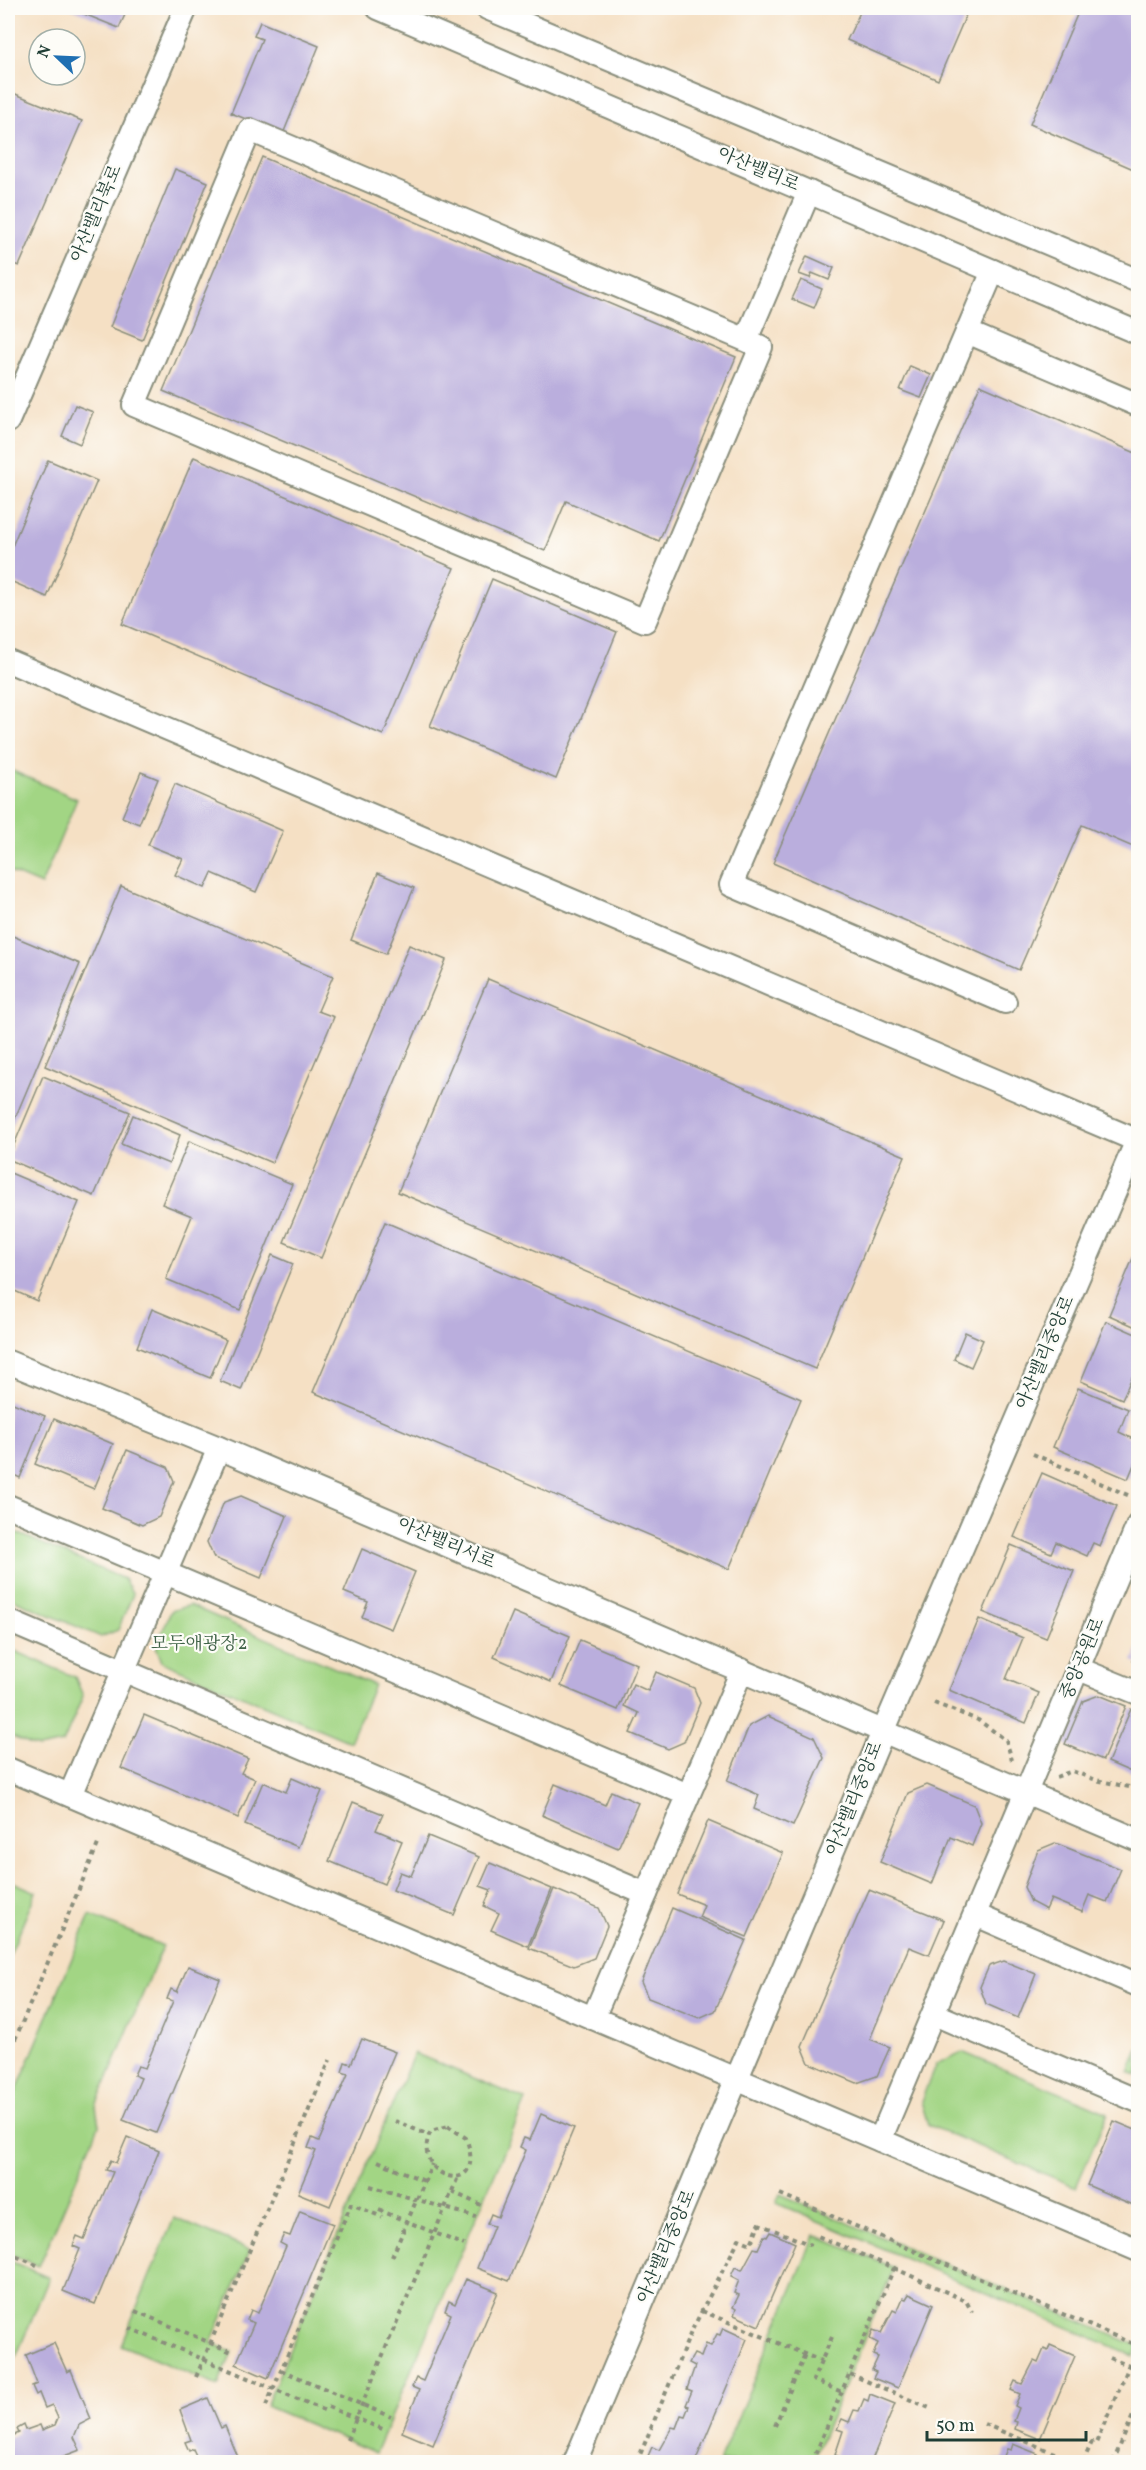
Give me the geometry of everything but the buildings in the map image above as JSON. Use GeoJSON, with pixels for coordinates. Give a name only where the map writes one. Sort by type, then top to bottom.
{"type":"FeatureCollection","features":[{"type":"Feature","properties":{"kind":"street","name":"아산밸리북로"},"geometry":{"type":"LineString","coordinates":[[8,421],[186,8]]}},
{"type":"Feature","properties":{"kind":"street","name":"아산밸리로"},"geometry":{"type":"LineString","coordinates":[[378,8],[1138,333]]}},
{"type":"Feature","properties":{"kind":"street"},"geometry":{"type":"LineString","coordinates":[[487,8],[1138,281]]}},
{"type":"Feature","properties":{"kind":"street"},"geometry":{"type":"LineString","coordinates":[[250,130],[746,340],[761,346],[645,621],[134,405],[250,130]]}},
{"type":"Feature","properties":{"kind":"street"},"geometry":{"type":"LineString","coordinates":[[746,340],[809,192]]}},
{"type":"Feature","properties":{"kind":"street"},"geometry":{"type":"LineString","coordinates":[[993,271],[731,885],[1005,1002]]}},
{"type":"Feature","properties":{"kind":"street"},"geometry":{"type":"LineString","coordinates":[[967,332],[1138,405]]}},
{"type":"Feature","properties":{"kind":"street"},"geometry":{"type":"LineString","coordinates":[[8,661],[1138,1140]]}},
{"type":"Feature","properties":{"kind":"street","name":"아산밸리중앙로"},"geometry":{"type":"LineString","coordinates":[[575,2463],[883,1732],[1138,1140]]}},
{"type":"Feature","properties":{"kind":"street","name":"아산밸리서로"},"geometry":{"type":"LineString","coordinates":[[8,1362],[219,1448],[883,1732]]}},
{"type":"Feature","properties":{"kind":"street"},"geometry":{"type":"LineString","coordinates":[[70,1795],[219,1448]]}},
{"type":"Feature","properties":{"kind":"street"},"geometry":{"type":"LineString","coordinates":[[8,1506],[688,1795]]}},
{"type":"Feature","properties":{"kind":"street","name":"중앙공원로"},"geometry":{"type":"LineString","coordinates":[[880,2140],[1138,1525]]}},
{"type":"Feature","properties":{"kind":"street"},"geometry":{"type":"LineString","coordinates":[[8,1621],[646,1894]]}},
{"type":"Feature","properties":{"kind":"street"},"geometry":{"type":"LineString","coordinates":[[1079,1669],[1138,1693]]}},
{"type":"Feature","properties":{"kind":"street"},"geometry":{"type":"LineString","coordinates":[[593,2018],[742,1670]]}},
{"type":"Feature","properties":{"kind":"street"},"geometry":{"type":"LineString","coordinates":[[883,1732],[1138,1840]]}},
{"type":"Feature","properties":{"kind":"street"},"geometry":{"type":"LineString","coordinates":[[8,1769],[1138,2250]]}},
{"type":"Feature","properties":{"kind":"street"},"geometry":{"type":"LineString","coordinates":[[976,1915],[1138,1985]]}},
{"type":"Feature","properties":{"kind":"street"},"geometry":{"type":"LineString","coordinates":[[934,2014],[1138,2101]]}},
{"type":"Feature","properties":{"kind":"path"},"geometry":{"type":"LineString","coordinates":[[1033,1454],[1130,1496]]}},
{"type":"Feature","properties":{"kind":"path"},"geometry":{"type":"LineString","coordinates":[[934,1703],[978,1720],[1006,1740],[1012,1760]]}},
{"type":"Feature","properties":{"kind":"path"},"geometry":{"type":"LineString","coordinates":[[1053,1779],[1072,1771],[1096,1780],[1138,1789]]}},
{"type":"Feature","properties":{"kind":"path"},"geometry":{"type":"LineString","coordinates":[[8,2056],[99,1842]]}},
{"type":"Feature","properties":{"kind":"path"},"geometry":{"type":"LineString","coordinates":[[196,2377],[330,2060]]}},
{"type":"Feature","properties":{"kind":"path"},"geometry":{"type":"LineString","coordinates":[[395,2121],[429,2135]]}},
{"type":"Feature","properties":{"kind":"path"},"geometry":{"type":"LineString","coordinates":[[448,2126],[466,2138],[472,2160],[469,2170],[463,2177],[440,2174],[425,2152],[429,2135],[437,2128],[448,2126]]}},
{"type":"Feature","properties":{"kind":"path"},"geometry":{"type":"LineString","coordinates":[[378,2161],[424,2181]]}},
{"type":"Feature","properties":{"kind":"path"},"geometry":{"type":"LineString","coordinates":[[392,2257],[432,2163]]}},
{"type":"Feature","properties":{"kind":"path"},"geometry":{"type":"LineString","coordinates":[[347,2440],[458,2177]]}},
{"type":"Feature","properties":{"kind":"path"},"geometry":{"type":"LineString","coordinates":[[370,2186],[444,2210],[476,2217]]}},
{"type":"Feature","properties":{"kind":"path"},"geometry":{"type":"LineString","coordinates":[[452,2192],[481,2205]]}},
{"type":"Feature","properties":{"kind":"path"},"geometry":{"type":"LineString","coordinates":[[780,2194],[1138,2346]]}},
{"type":"Feature","properties":{"kind":"path"},"geometry":{"type":"LineString","coordinates":[[266,2406],[351,2204],[382,2217]]}},
{"type":"Feature","properties":{"kind":"path"},"geometry":{"type":"LineString","coordinates":[[379,2210],[464,2245]]}},
{"type":"Feature","properties":{"kind":"path"},"geometry":{"type":"LineString","coordinates":[[637,2463],[691,2332],[739,2239],[751,2244],[759,2224],[811,2245]]}},
{"type":"Feature","properties":{"kind":"path"},"geometry":{"type":"LineString","coordinates":[[815,2235],[966,2301],[972,2312]]}},
{"type":"Feature","properties":{"kind":"path"},"geometry":{"type":"LineString","coordinates":[[8,2253],[39,2266]]}},
{"type":"Feature","properties":{"kind":"path"},"geometry":{"type":"LineString","coordinates":[[812,2463],[894,2268]]}},
{"type":"Feature","properties":{"kind":"path"},"geometry":{"type":"LineString","coordinates":[[135,2311],[232,2352]]}},
{"type":"Feature","properties":{"kind":"path"},"geometry":{"type":"LineString","coordinates":[[702,2311],[821,2361]]}},
{"type":"Feature","properties":{"kind":"path"},"geometry":{"type":"LineString","coordinates":[[129,2328],[274,2389],[385,2430]]}},
{"type":"Feature","properties":{"kind":"path"},"geometry":{"type":"LineString","coordinates":[[832,2337],[813,2380],[842,2392]]}},
{"type":"Feature","properties":{"kind":"path"},"geometry":{"type":"LineString","coordinates":[[775,2426],[805,2354]]}},
{"type":"Feature","properties":{"kind":"path"},"geometry":{"type":"LineString","coordinates":[[1083,2463],[1092,2442],[1096,2444],[1129,2366],[1110,2358]]}},
{"type":"Feature","properties":{"kind":"path"},"geometry":{"type":"LineString","coordinates":[[281,2370],[391,2417]]}},
{"type":"Feature","properties":{"kind":"path"},"geometry":{"type":"LineString","coordinates":[[850,2374],[932,2409]]}},
{"type":"Feature","properties":{"kind":"path"},"geometry":{"type":"LineString","coordinates":[[1113,2463],[1138,2404]]}},
{"type":"Feature","properties":{"kind":"path"},"geometry":{"type":"LineString","coordinates":[[984,2424],[1076,2463]]}},
{"type":"Feature","properties":{"kind":"green space"},"geometry":{"type":"Polygon","coordinates":[[[8,769],[77,799],[41,885],[8,871],[8,769]]]}},
{"type":"Feature","properties":{"kind":"green space"},"geometry":{"type":"Polygon","coordinates":[[[8,1529],[124,1579],[133,1594],[118,1630],[101,1637],[8,1597],[8,1529]]]}},
{"type":"Feature","properties":{"kind":"green space","name":"모두애광장2"},"geometry":{"type":"Polygon","coordinates":[[[189,1605],[374,1685],[350,1742],[162,1662],[156,1646],[171,1611],[189,1605]]]}},
{"type":"Feature","properties":{"kind":"green space"},"geometry":{"type":"Polygon","coordinates":[[[8,1648],[75,1677],[83,1696],[63,1743],[38,1748],[8,1735],[8,1648]]]}},
{"type":"Feature","properties":{"kind":"green space"},"geometry":{"type":"Polygon","coordinates":[[[8,1880],[36,1892],[8,1959],[8,1880]]]}},
{"type":"Feature","properties":{"kind":"green space"},"geometry":{"type":"Polygon","coordinates":[[[90,1915],[163,1946],[96,2106],[99,2126],[39,2266],[8,2253],[8,2111],[90,1915]]]}},
{"type":"Feature","properties":{"kind":"green space"},"geometry":{"type":"Polygon","coordinates":[[[1138,2049],[1138,2076],[1129,2072],[1138,2049]]]}},
{"type":"Feature","properties":{"kind":"green space"},"geometry":{"type":"Polygon","coordinates":[[[962,2052],[1108,2113],[1076,2187],[928,2125],[921,2101],[936,2064],[962,2052]]]}},
{"type":"Feature","properties":{"kind":"green space"},"geometry":{"type":"Polygon","coordinates":[[[414,2053],[526,2100],[376,2453],[266,2406],[414,2053]]]}},
{"type":"Feature","properties":{"kind":"green space"},"geometry":{"type":"Polygon","coordinates":[[[780,2194],[1138,2346],[1134,2356],[776,2203],[780,2194]]]}},
{"type":"Feature","properties":{"kind":"green space"},"geometry":{"type":"Polygon","coordinates":[[[174,2218],[250,2250],[211,2343],[232,2352],[218,2386],[121,2345],[174,2218]]]}},
{"type":"Feature","properties":{"kind":"green space"},"geometry":{"type":"Polygon","coordinates":[[[815,2235],[894,2268],[812,2462],[719,2462],[815,2235]]]}},
{"type":"Feature","properties":{"kind":"green space"},"geometry":{"type":"Polygon","coordinates":[[[8,2260],[49,2278],[8,2376],[8,2260]]]}}]}
